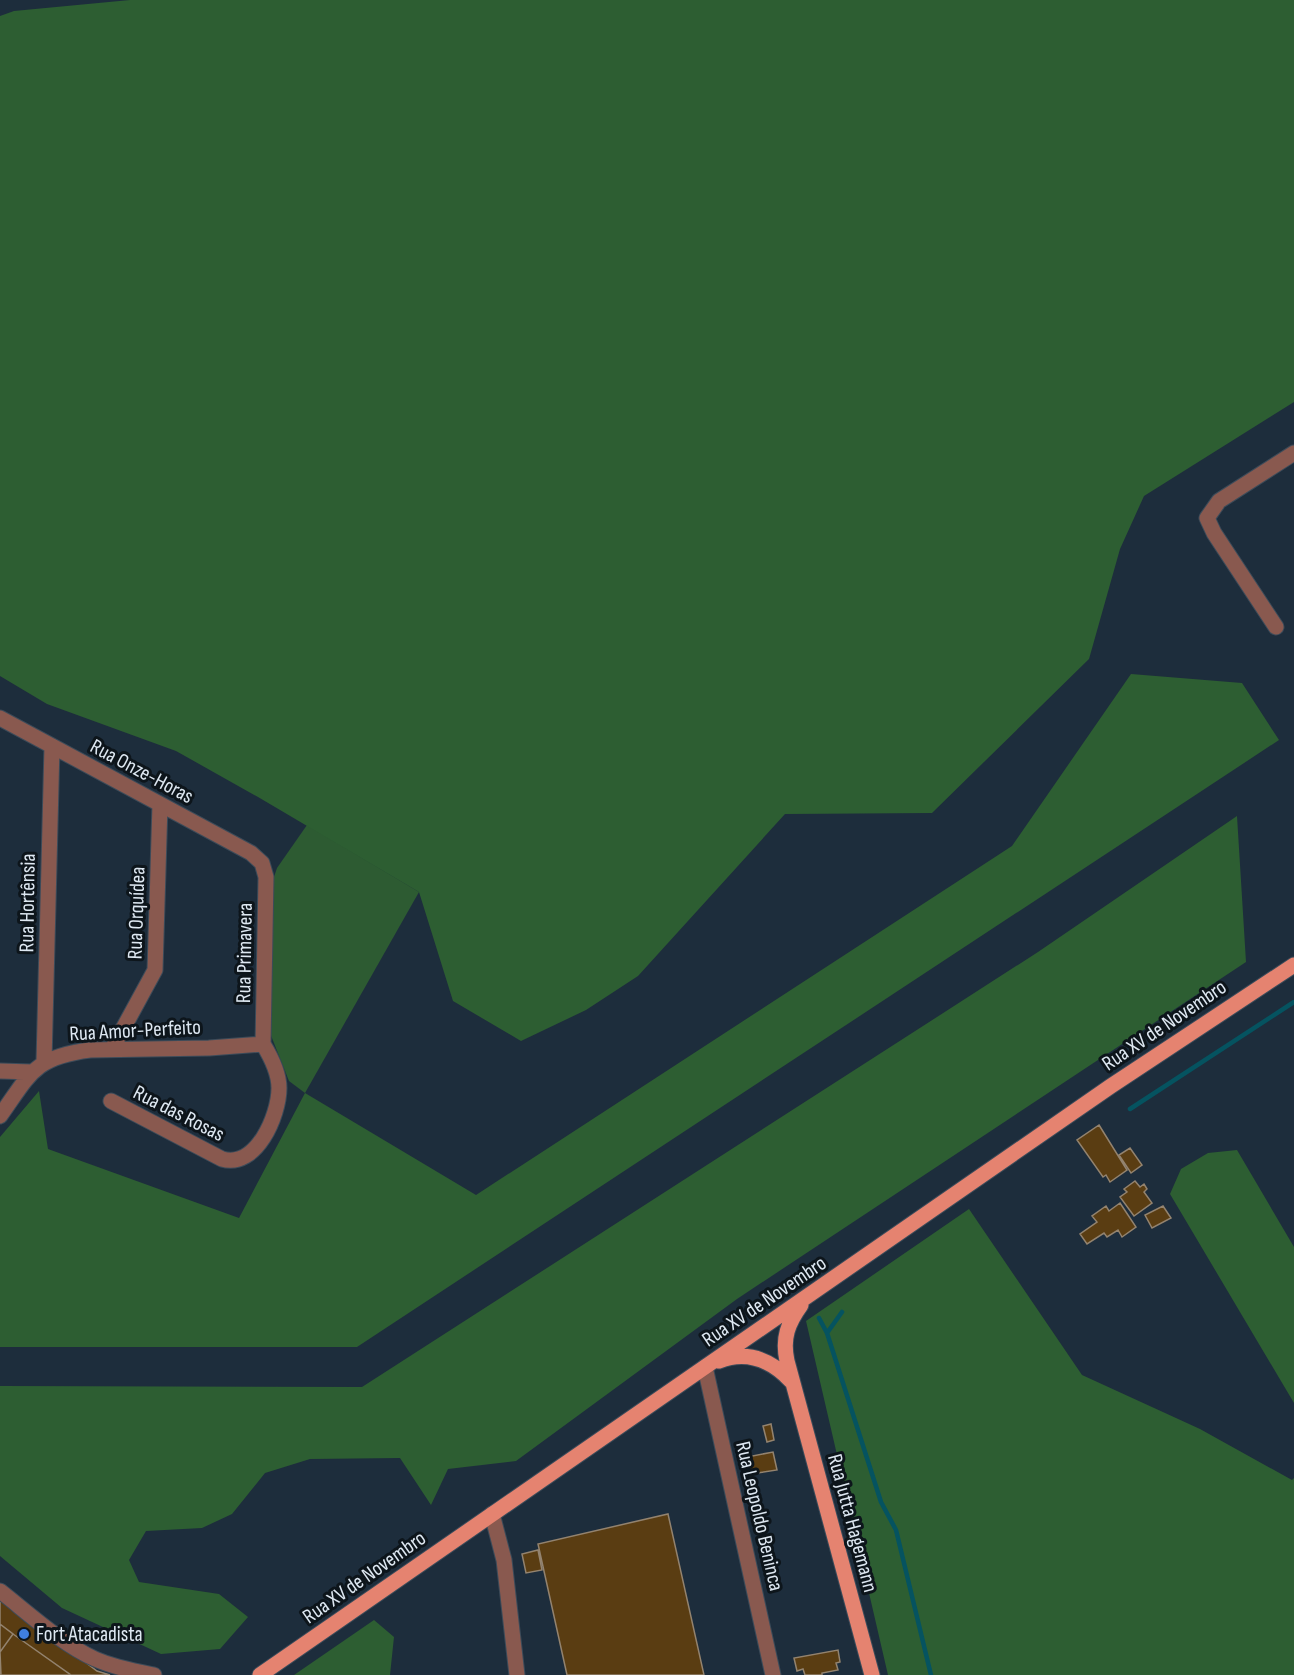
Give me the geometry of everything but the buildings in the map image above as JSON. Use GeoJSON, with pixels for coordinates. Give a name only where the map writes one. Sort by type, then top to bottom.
{"type":"FeatureCollection","features":[{"type":"Feature","properties":{"kind":"main road","name":"Rua XV de Novembro"},"geometry":{"type":"LineString","coordinates":[[260,1675],[1128,1074],[1294,965]]}},
{"type":"Feature","properties":{"kind":"main road","name":"Rua Jutta Hagemann"},"geometry":{"type":"LineString","coordinates":[[807,1298],[785,1333],[784,1348],[872,1675]]}},
{"type":"Feature","properties":{"kind":"main road"},"geometry":{"type":"LineString","coordinates":[[705,1366],[725,1359],[754,1357],[779,1368],[793,1383]]}},
{"type":"Feature","properties":{"kind":"street"},"geometry":{"type":"LineString","coordinates":[[1276,627],[1214,533],[1207,518],[1219,501],[1294,453]]}},
{"type":"Feature","properties":{"kind":"street","name":"Rua Onze-Horas"},"geometry":{"type":"LineString","coordinates":[[0,718],[252,853],[262,862]]}},
{"type":"Feature","properties":{"kind":"street","name":"Rua Hortênsia"},"geometry":{"type":"LineString","coordinates":[[44,1062],[52,746]]}},
{"type":"Feature","properties":{"kind":"street","name":"Rua Orquídea"},"geometry":{"type":"LineString","coordinates":[[112,1049],[155,970],[160,804]]}},
{"type":"Feature","properties":{"kind":"street","name":"Rua Primavera"},"geometry":{"type":"LineString","coordinates":[[262,862],[266,877],[263,1044]]}},
{"type":"Feature","properties":{"kind":"street","name":"Rua Amor-Perfeito"},"geometry":{"type":"LineString","coordinates":[[0,1116],[32,1072],[44,1062],[71,1052],[263,1044]]}},
{"type":"Feature","properties":{"kind":"street","name":"Rua das Rosas"},"geometry":{"type":"LineString","coordinates":[[111,1101],[222,1159],[239,1160],[246,1156],[270,1127],[276,1109],[279,1087],[276,1072],[263,1044]]}},
{"type":"Feature","properties":{"kind":"street"},"geometry":{"type":"LineString","coordinates":[[0,1071],[32,1072]]}},
{"type":"Feature","properties":{"kind":"street","name":"Rua Leopoldo Beninca"},"geometry":{"type":"LineString","coordinates":[[705,1366],[773,1675]]}},
{"type":"Feature","properties":{"kind":"street"},"geometry":{"type":"LineString","coordinates":[[492,1514],[504,1560],[517,1675]]}},
{"type":"Feature","properties":{"kind":"street"},"geometry":{"type":"LineString","coordinates":[[0,1591],[76,1648],[95,1659],[154,1675]]}},
{"type":"Feature","properties":{"kind":"green space"},"geometry":{"type":"Polygon","coordinates":[[[130,0],[1294,0],[1294,402],[1144,496],[1120,549],[1089,659],[932,813],[785,814],[638,976],[586,1010],[521,1041],[453,1001],[419,892],[176,751],[47,704],[0,676],[0,16],[14,11],[130,0]]]}},
{"type":"Feature","properties":{"kind":"green space"},"geometry":{"type":"Polygon","coordinates":[[[1131,674],[1242,683],[1279,740],[357,1347],[0,1347],[0,1137],[39,1091],[48,1149],[239,1218],[305,1093],[476,1195],[1012,846],[1131,674]]]}},
{"type":"Feature","properties":{"kind":"green space"},"geometry":{"type":"Polygon","coordinates":[[[1237,816],[1246,962],[737,1299],[516,1461],[448,1469],[431,1505],[400,1458],[310,1459],[265,1473],[232,1514],[202,1528],[146,1531],[129,1560],[139,1582],[219,1594],[248,1617],[220,1649],[161,1654],[62,1608],[0,1556],[0,1386],[362,1387],[1038,952],[1237,816]]]}},
{"type":"Feature","properties":{"kind":"green space"},"geometry":{"type":"Polygon","coordinates":[[[307,825],[419,892],[305,1093],[289,1081],[270,1033],[272,883],[277,868],[307,825]]]}},
{"type":"Feature","properties":{"kind":"green space"},"geometry":{"type":"Polygon","coordinates":[[[1237,1150],[1294,1247],[1294,1403],[1170,1194],[1181,1169],[1208,1153],[1237,1150]]]}},
{"type":"Feature","properties":{"kind":"green space"},"geometry":{"type":"Polygon","coordinates":[[[969,1209],[1082,1375],[1200,1429],[1292,1480],[1294,1478],[1294,1675],[888,1675],[806,1321],[969,1209]]]}},
{"type":"Feature","properties":{"kind":"green space"},"geometry":{"type":"Polygon","coordinates":[[[374,1620],[394,1637],[390,1675],[294,1675],[374,1620]]]}},
{"type":"Feature","properties":{"kind":"waterway"},"geometry":{"type":"LineString","coordinates":[[1130,1109],[1294,1002]]}},
{"type":"Feature","properties":{"kind":"waterway"},"geometry":{"type":"LineString","coordinates":[[827,1333],[842,1312]]}},
{"type":"Feature","properties":{"kind":"waterway"},"geometry":{"type":"LineString","coordinates":[[819,1318],[827,1333],[881,1502],[896,1530],[931,1675]]}},
{"type":"Feature","properties":{"kind":"place","name":"Fort Atacadista"},"geometry":{"type":"Point","coordinates":[24,1634]}}]}
